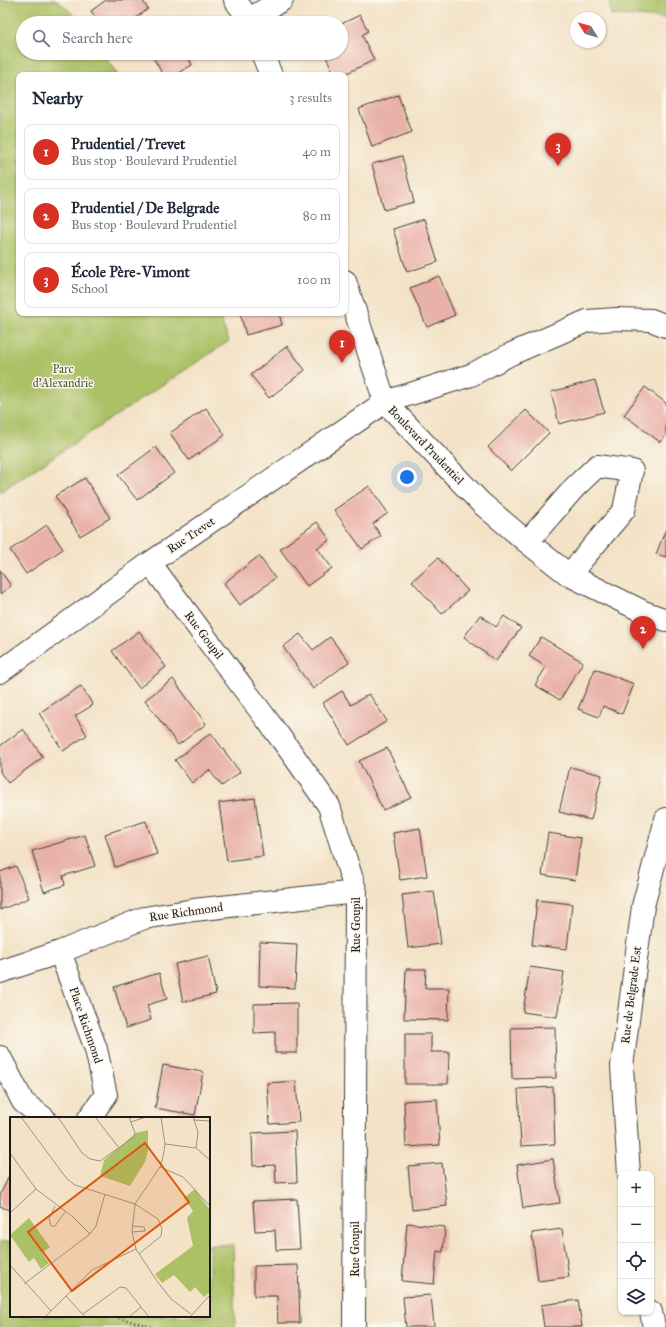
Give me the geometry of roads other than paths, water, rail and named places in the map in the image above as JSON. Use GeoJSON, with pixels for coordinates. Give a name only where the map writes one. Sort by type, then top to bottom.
{"type":"FeatureCollection","features":[{"type":"Feature","properties":{"kind":"street"},"geometry":{"type":"LineString","coordinates":[[235,0],[246,16]]}},
{"type":"Feature","properties":{"kind":"street"},"geometry":{"type":"LineString","coordinates":[[258,16],[282,0]]}},
{"type":"Feature","properties":{"kind":"street"},"geometry":{"type":"LineString","coordinates":[[265,60],[270,72]]}},
{"type":"Feature","properties":{"kind":"street","name":"Boulevard Prudentiel"},"geometry":{"type":"LineString","coordinates":[[348,289],[385,402],[481,502],[527,542],[569,574],[644,612],[666,620]]}},
{"type":"Feature","properties":{"kind":"street","name":"Rue Trevet"},"geometry":{"type":"LineString","coordinates":[[0,672],[150,563],[385,402],[471,375],[512,354],[587,321],[617,319],[651,320],[666,326]]}},
{"type":"Feature","properties":{"kind":"street"},"geometry":{"type":"LineString","coordinates":[[527,542],[575,487],[597,466],[632,471],[624,510],[569,574]]}},
{"type":"Feature","properties":{"kind":"street","name":"Rue Goupil"},"geometry":{"type":"LineString","coordinates":[[150,563],[291,752],[329,806],[356,892],[354,1327]]}},
{"type":"Feature","properties":{"kind":"street","name":"Rue de Belgrade Est"},"geometry":{"type":"LineString","coordinates":[[630,1171],[622,1066],[643,906],[666,819]]}},
{"type":"Feature","properties":{"kind":"street","name":"Rue Richmond"},"geometry":{"type":"LineString","coordinates":[[0,972],[60,952],[144,918],[194,910],[356,892]]}},
{"type":"Feature","properties":{"kind":"street","name":"Place Richmond"},"geometry":{"type":"LineString","coordinates":[[60,952],[96,1049],[106,1095],[90,1117]]}},
{"type":"Feature","properties":{"kind":"street"},"geometry":{"type":"LineString","coordinates":[[0,1057],[23,1102],[43,1117]]}},
{"type":"Feature","properties":{"kind":"street"},"geometry":{"type":"LineString","coordinates":[[652,1315],[654,1327]]}},
{"type":"Feature","properties":{"kind":"place","name":"École Père-Vimont"},"geometry":{"type":"Point","coordinates":[558,166]}},
{"type":"Feature","properties":{"kind":"place","name":"Prudentiel / Trevet"},"geometry":{"type":"Point","coordinates":[342,363]}},
{"type":"Feature","properties":{"kind":"place","name":"Prudentiel / De Belgrade"},"geometry":{"type":"Point","coordinates":[643,649]}},
{"type":"Feature","properties":{"kind":"park label","name":"Parc d'Alexandrie"},"geometry":{"type":"Point","coordinates":[63,376]}}]}
